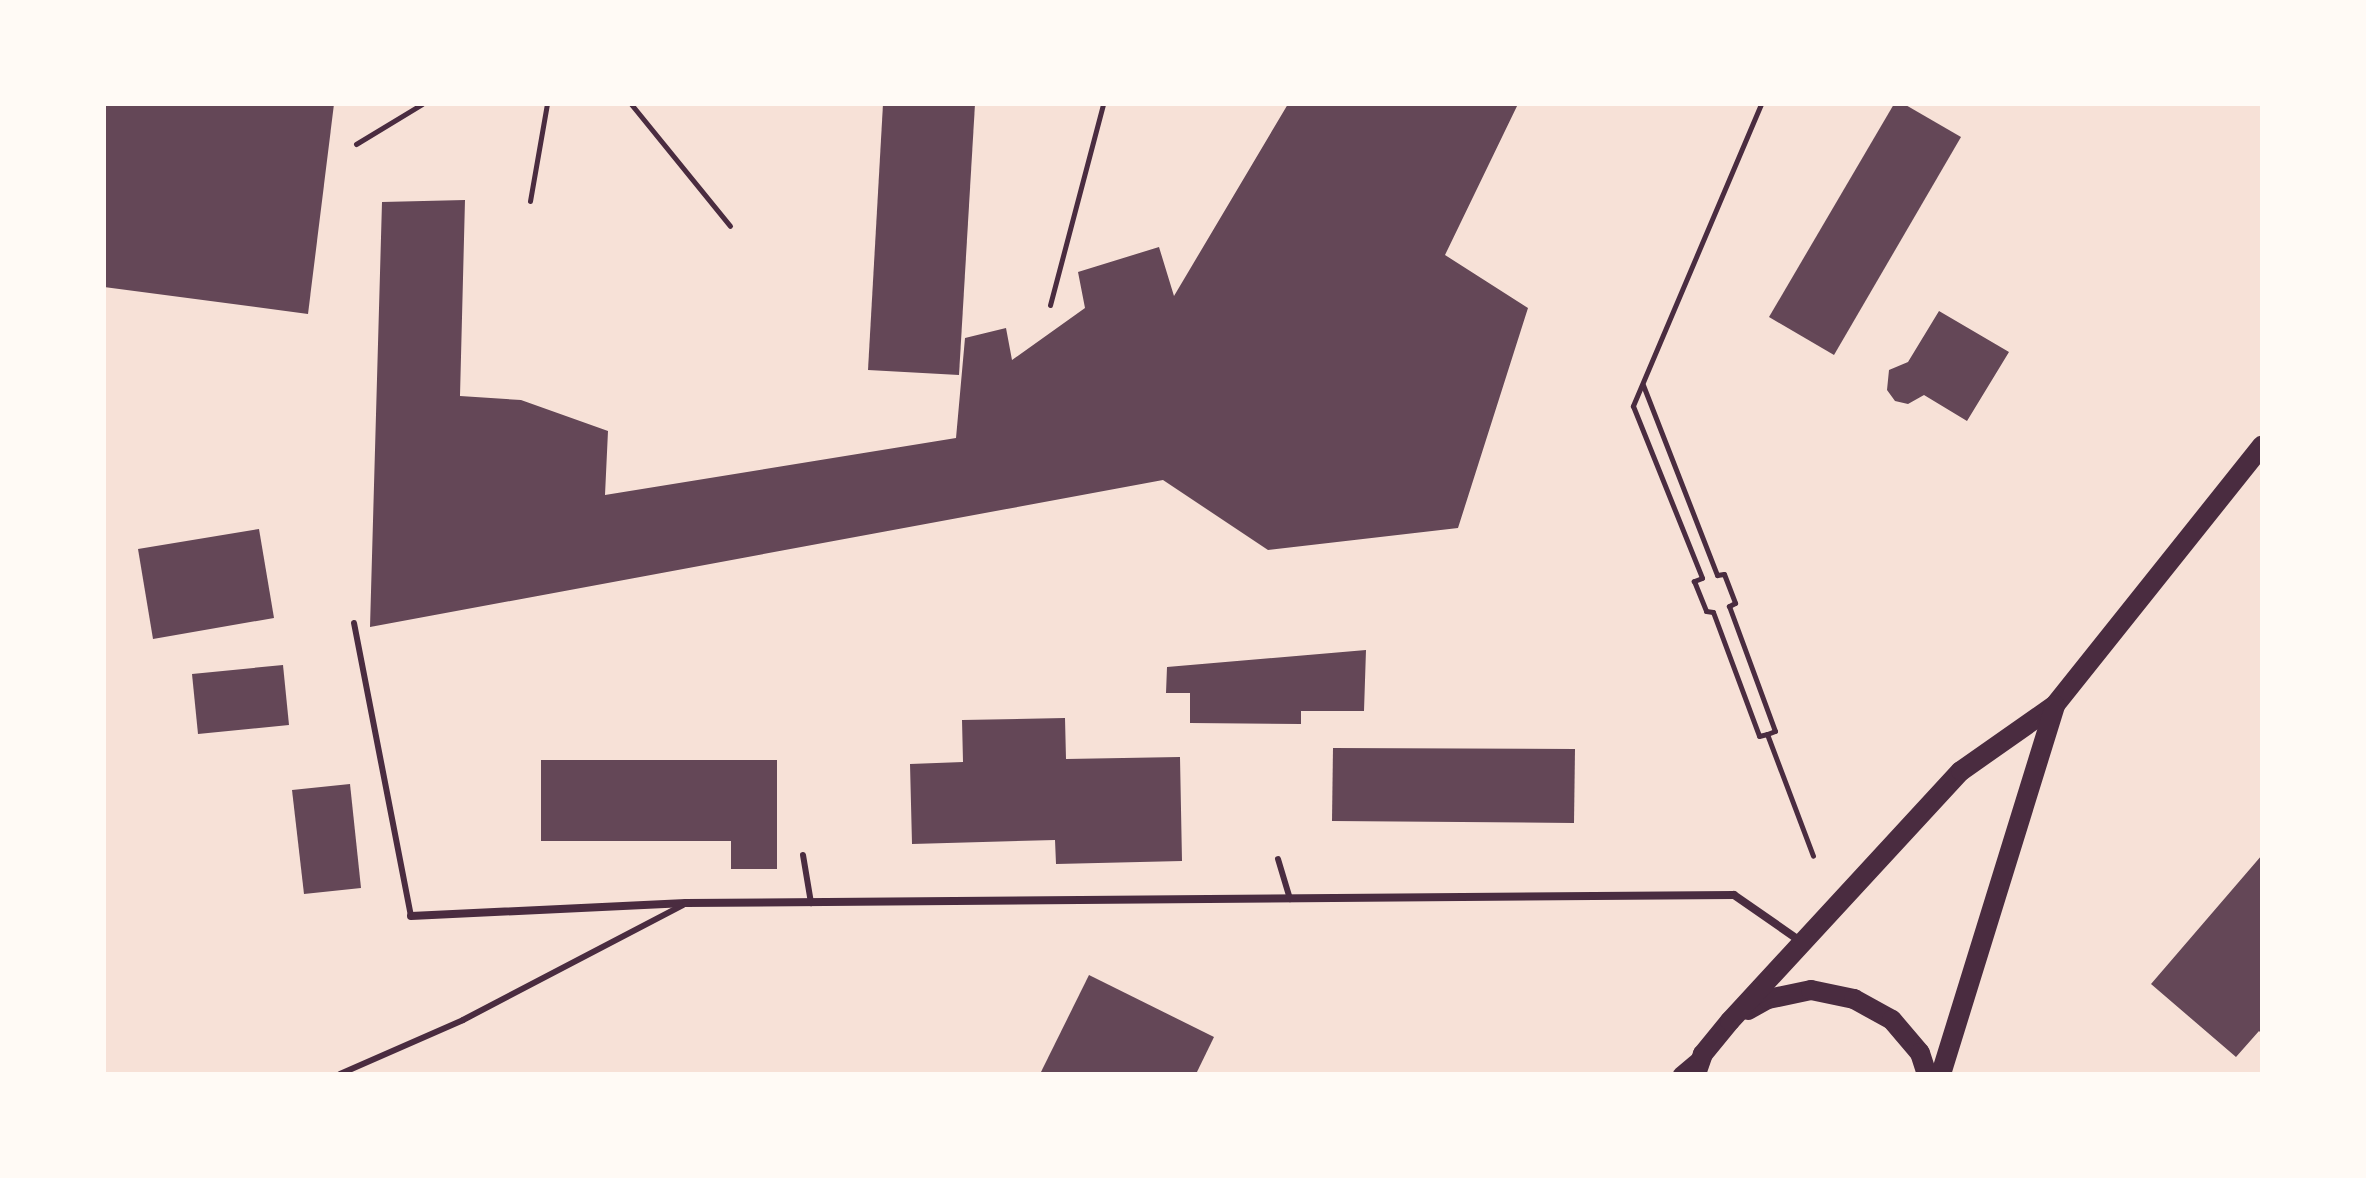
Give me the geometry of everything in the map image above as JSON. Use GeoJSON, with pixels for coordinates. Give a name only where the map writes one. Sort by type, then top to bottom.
{"type":"FeatureCollection","features":[{"type":"Feature","properties":{"kind":"main road"},"geometry":{"type":"LineString","coordinates":[[1696,1074],[1703,1054],[1730,1021],[1961,771],[2055,705],[2262,446]]}},
{"type":"Feature","properties":{"kind":"main road"},"geometry":{"type":"LineString","coordinates":[[1941,1074],[2055,705]]}},
{"type":"Feature","properties":{"kind":"main road"},"geometry":{"type":"LineString","coordinates":[[1730,1021],[1768,999],[1811,990],[1854,999],[1892,1020],[1920,1053],[1927,1074]]}},
{"type":"Feature","properties":{"kind":"street"},"geometry":{"type":"LineString","coordinates":[[411,916],[686,903],[1734,895],[1804,944]]}},
{"type":"Feature","properties":{"kind":"street"},"geometry":{"type":"LineString","coordinates":[[1680,1074],[1703,1054]]}},
{"type":"Feature","properties":{"kind":"lane"},"geometry":{"type":"LineString","coordinates":[[354,623],[411,916]]}},
{"type":"Feature","properties":{"kind":"lane"},"geometry":{"type":"LineString","coordinates":[[803,855],[811,903]]}},
{"type":"Feature","properties":{"kind":"lane"},"geometry":{"type":"LineString","coordinates":[[1278,859],[1290,899]]}},
{"type":"Feature","properties":{"kind":"lane"},"geometry":{"type":"LineString","coordinates":[[340,1074],[463,1020],[686,903]]}},
{"type":"Feature","properties":{"kind":"path"},"geometry":{"type":"LineString","coordinates":[[356,144],[422,104]]}},
{"type":"Feature","properties":{"kind":"path"},"geometry":{"type":"LineString","coordinates":[[530,201],[547,104]]}},
{"type":"Feature","properties":{"kind":"path"},"geometry":{"type":"LineString","coordinates":[[631,104],[730,226]]}},
{"type":"Feature","properties":{"kind":"path"},"geometry":{"type":"LineString","coordinates":[[1050,305],[1103,104]]}},
{"type":"Feature","properties":{"kind":"path"},"geometry":{"type":"LineString","coordinates":[[1642,383],[1717,575],[1724,574],[1735,603],[1729,606],[1775,731],[1767,734],[1759,736],[1713,612],[1706,611],[1694,581],[1702,578],[1633,406],[1642,383],[1761,104]]}},
{"type":"Feature","properties":{"kind":"path"},"geometry":{"type":"LineString","coordinates":[[1767,734],[1813,856]]}},
{"type":"Feature","properties":{"kind":"building"},"geometry":{"type":"Polygon","coordinates":[[[104,104],[334,104],[308,314],[104,287],[104,104]]]}},
{"type":"Feature","properties":{"kind":"building"},"geometry":{"type":"Polygon","coordinates":[[[883,104],[975,104],[959,375],[868,370],[883,104]]]}},
{"type":"Feature","properties":{"kind":"building"},"geometry":{"type":"Polygon","coordinates":[[[1288,104],[1518,104],[1445,255],[1528,308],[1458,528],[1268,550],[1163,480],[370,627],[382,202],[465,200],[460,396],[521,400],[608,431],[605,495],[956,438],[965,338],[1006,328],[1012,360],[1085,308],[1078,272],[1159,247],[1174,296],[1288,104]]]}},
{"type":"Feature","properties":{"kind":"building"},"geometry":{"type":"Polygon","coordinates":[[[1894,104],[1904,104],[1961,137],[1834,355],[1769,317],[1894,104]]]}},
{"type":"Feature","properties":{"kind":"building"},"geometry":{"type":"Polygon","coordinates":[[[1939,311],[2009,352],[1967,421],[1924,395],[1908,404],[1895,401],[1887,390],[1889,370],[1908,362],[1939,311]]]}},
{"type":"Feature","properties":{"kind":"building"},"geometry":{"type":"Polygon","coordinates":[[[259,529],[274,618],[153,639],[138,549],[259,529]]]}},
{"type":"Feature","properties":{"kind":"building"},"geometry":{"type":"Polygon","coordinates":[[[1366,650],[1364,711],[1301,711],[1301,724],[1190,723],[1190,693],[1166,693],[1167,667],[1366,650]]]}},
{"type":"Feature","properties":{"kind":"building"},"geometry":{"type":"Polygon","coordinates":[[[283,665],[289,725],[198,734],[192,674],[283,665]]]}},
{"type":"Feature","properties":{"kind":"building"},"geometry":{"type":"Polygon","coordinates":[[[1065,718],[1066,759],[1180,757],[1182,861],[1056,864],[1055,840],[912,844],[910,764],[963,762],[962,720],[1065,718]]]}},
{"type":"Feature","properties":{"kind":"building"},"geometry":{"type":"Polygon","coordinates":[[[1333,748],[1575,749],[1574,823],[1332,821],[1333,748]]]}},
{"type":"Feature","properties":{"kind":"building"},"geometry":{"type":"Polygon","coordinates":[[[541,760],[777,760],[777,869],[731,869],[731,841],[541,841],[541,760]]]}},
{"type":"Feature","properties":{"kind":"building"},"geometry":{"type":"Polygon","coordinates":[[[350,784],[361,888],[304,894],[292,790],[350,784]]]}},
{"type":"Feature","properties":{"kind":"building"},"geometry":{"type":"Polygon","coordinates":[[[2262,855],[2262,1034],[2259,1031],[2236,1057],[2151,984],[2262,855]]]}},
{"type":"Feature","properties":{"kind":"building"},"geometry":{"type":"Polygon","coordinates":[[[1089,975],[1214,1037],[1196,1074],[1040,1074],[1089,975]]]}}]}
